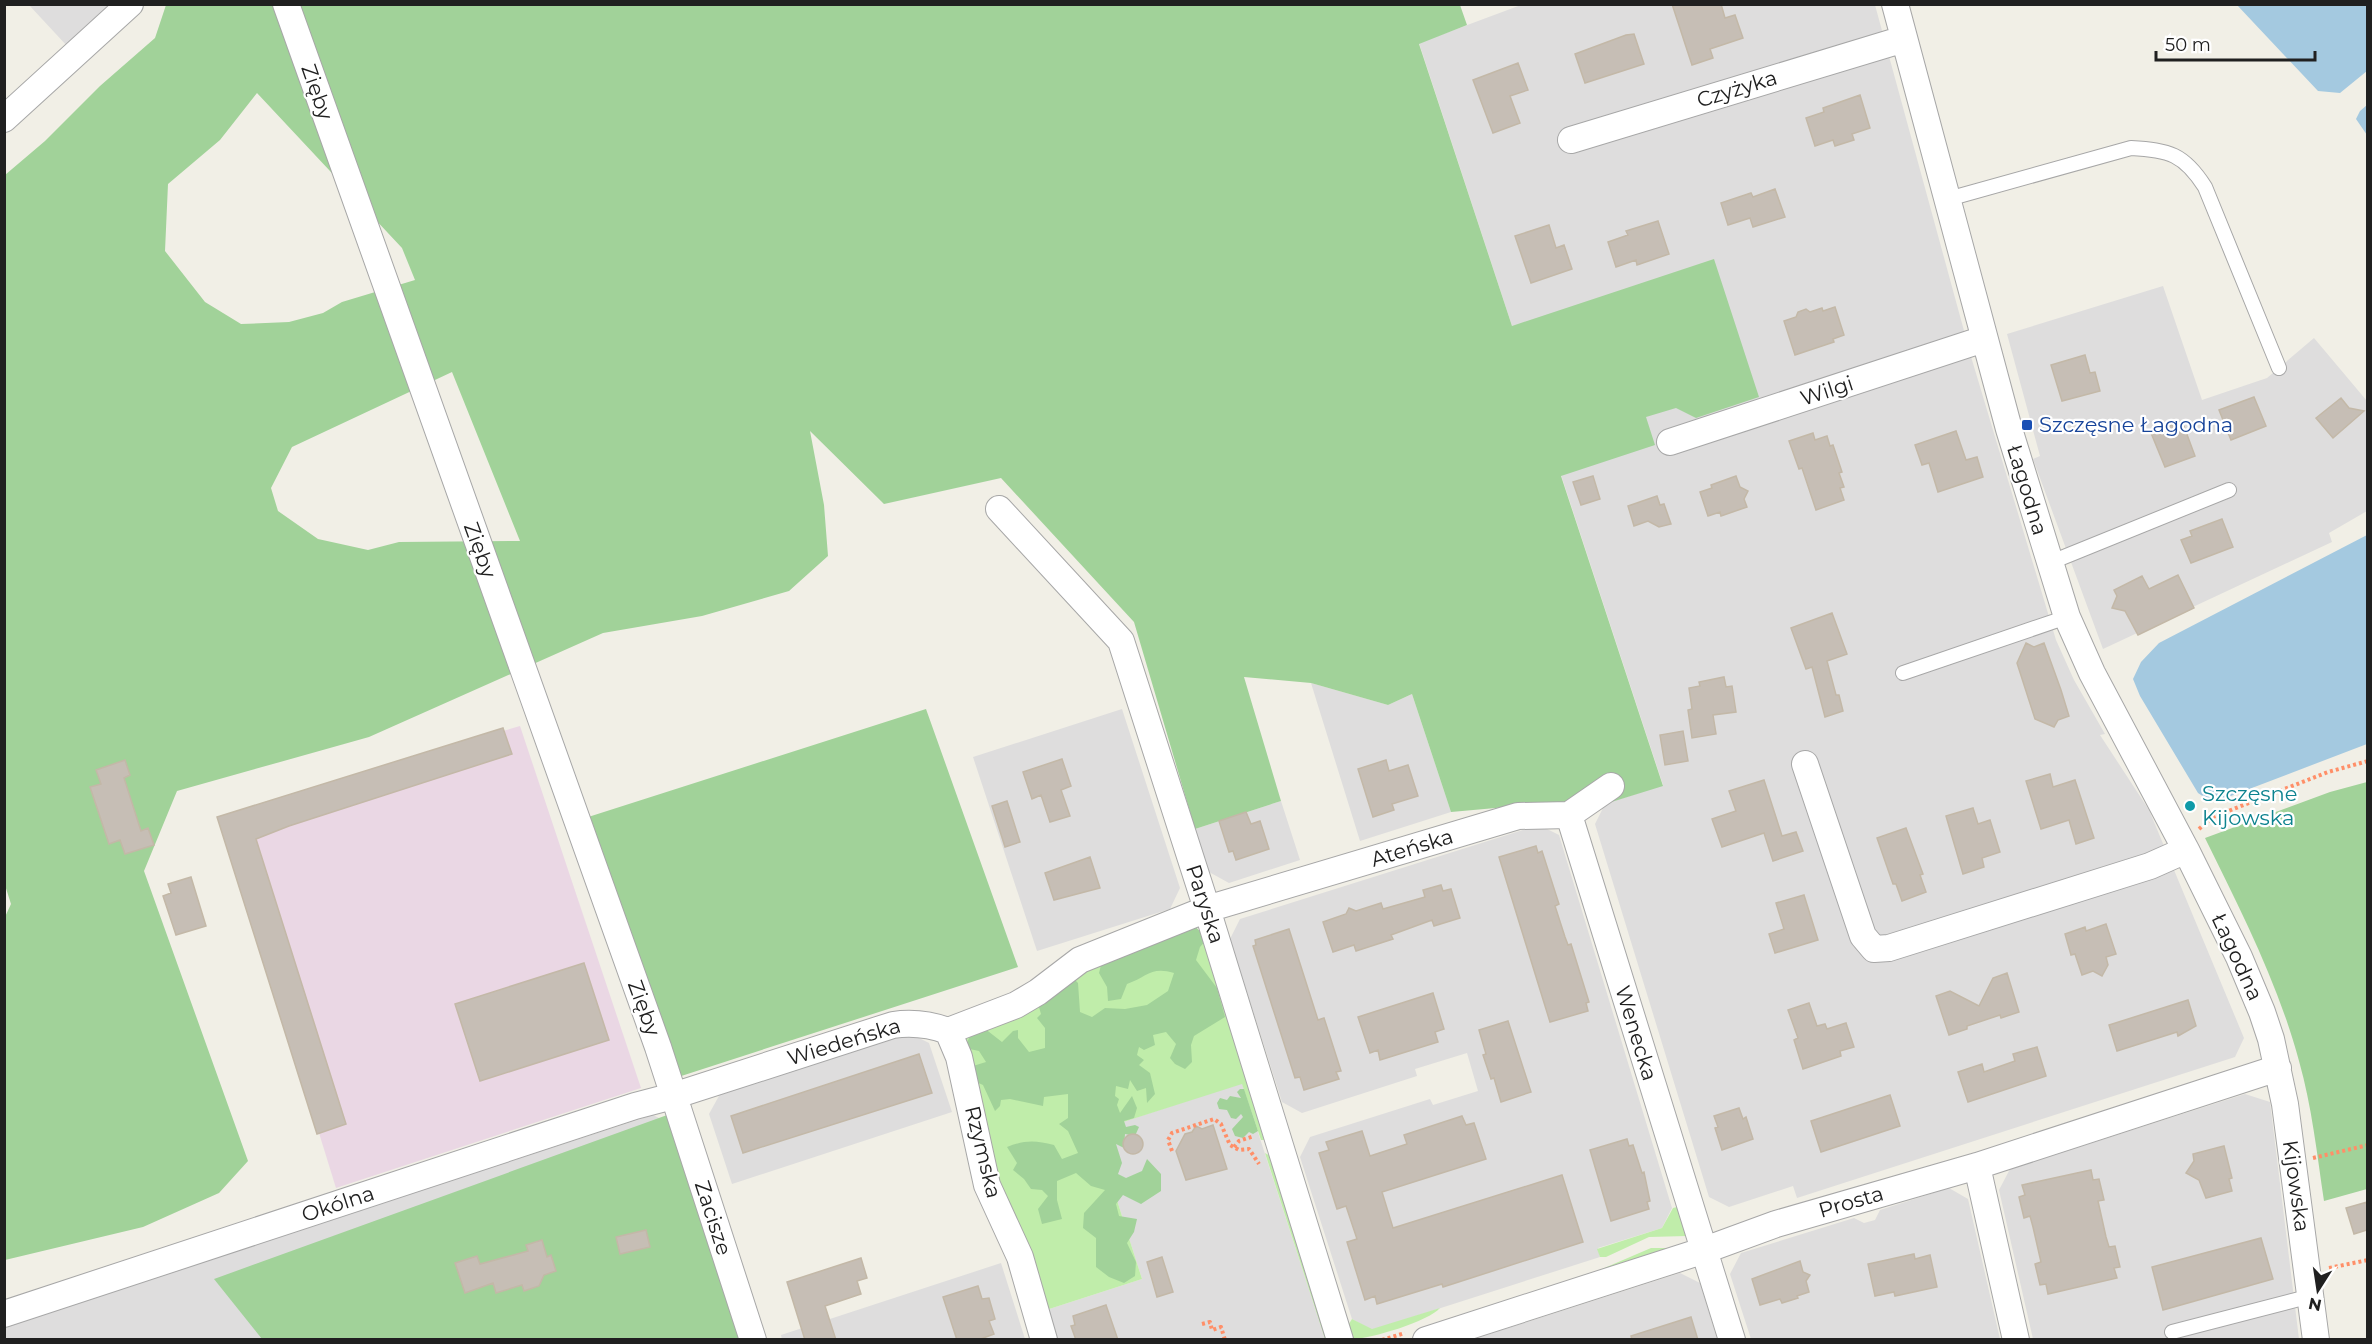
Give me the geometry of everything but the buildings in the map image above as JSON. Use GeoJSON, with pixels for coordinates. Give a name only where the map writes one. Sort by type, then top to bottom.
{"type":"FeatureCollection","features":[{"type":"Feature","properties":{"kind":"street"},"geometry":{"type":"LineString","coordinates":[[4,119],[130,4]]}},
{"type":"Feature","properties":{"kind":"street","name":"Zięby"},"geometry":{"type":"LineString","coordinates":[[286,4],[654,1036],[673,1096]]}},
{"type":"Feature","properties":{"kind":"street","name":"Łagodna"},"geometry":{"type":"LineString","coordinates":[[1895,4],[1984,339],[2067,617],[2092,673],[2192,841],[2251,984],[2268,1030],[2278,1068]]}},
{"type":"Feature","properties":{"kind":"street","name":"Czyżyka"},"geometry":{"type":"LineString","coordinates":[[1571,140],[1904,39]]}},
{"type":"Feature","properties":{"kind":"street","name":"Wilgi"},"geometry":{"type":"LineString","coordinates":[[1670,442],[1984,339]]}},
{"type":"Feature","properties":{"kind":"street","name":"Paryska"},"geometry":{"type":"LineString","coordinates":[[999,510],[1122,641],[1341,1340]]}},
{"type":"Feature","properties":{"kind":"street"},"geometry":{"type":"LineString","coordinates":[[1805,764],[1863,936],[1874,949],[1889,948],[2150,866],[2192,841]]}},
{"type":"Feature","properties":{"kind":"street"},"geometry":{"type":"LineString","coordinates":[[1569,815],[1611,786]]}},
{"type":"Feature","properties":{"kind":"street","name":"Ateńska"},"geometry":{"type":"LineString","coordinates":[[1207,909],[1518,816],[1569,815]]}},
{"type":"Feature","properties":{"kind":"street","name":"Wenecka"},"geometry":{"type":"LineString","coordinates":[[1569,815],[1732,1340]]}},
{"type":"Feature","properties":{"kind":"street"},"geometry":{"type":"LineString","coordinates":[[948,1031],[1016,1005],[1038,992],[1080,960],[1207,909]]}},
{"type":"Feature","properties":{"kind":"street","name":"Wiedeńska"},"geometry":{"type":"LineString","coordinates":[[673,1096],[893,1025],[919,1023],[948,1031]]}},
{"type":"Feature","properties":{"kind":"street","name":"Rzymska"},"geometry":{"type":"LineString","coordinates":[[948,1031],[962,1069],[987,1185],[1020,1257],[1044,1340]]}},
{"type":"Feature","properties":{"kind":"street","name":"Prosta"},"geometry":{"type":"LineString","coordinates":[[1426,1340],[1705,1250],[1776,1224],[1977,1166],[2278,1068]]}},
{"type":"Feature","properties":{"kind":"street","name":"Kijowska"},"geometry":{"type":"LineString","coordinates":[[2278,1068],[2316,1340]]}},
{"type":"Feature","properties":{"kind":"street","name":"Okólna"},"geometry":{"type":"LineString","coordinates":[[4,1314],[623,1110],[673,1096]]}},
{"type":"Feature","properties":{"kind":"street","name":"Zacisze"},"geometry":{"type":"LineString","coordinates":[[673,1096],[753,1340]]}},
{"type":"Feature","properties":{"kind":"street"},"geometry":{"type":"LineString","coordinates":[[1977,1166],[2016,1340]]}},
{"type":"Feature","properties":{"kind":"lane"},"geometry":{"type":"LineString","coordinates":[[1948,199],[2131,148],[2160,150],[2180,157],[2195,171],[2205,187],[2279,368]]}},
{"type":"Feature","properties":{"kind":"lane"},"geometry":{"type":"LineString","coordinates":[[2049,563],[2229,490]]}},
{"type":"Feature","properties":{"kind":"lane"},"geometry":{"type":"LineString","coordinates":[[1903,673],[2067,617]]}},
{"type":"Feature","properties":{"kind":"lane"},"geometry":{"type":"LineString","coordinates":[[2172,1332],[2310,1286]]}},
{"type":"Feature","properties":{"kind":"path"},"geometry":{"type":"LineString","coordinates":[[2192,841],[2201,826],[2213,816],[2328,772],[2367,761]]}},
{"type":"Feature","properties":{"kind":"path"},"geometry":{"type":"LineString","coordinates":[[1172,1151],[1168,1140],[1172,1133],[1208,1120],[1218,1121],[1226,1140],[1239,1150],[1249,1149],[1265,1171]]}},
{"type":"Feature","properties":{"kind":"path"},"geometry":{"type":"LineString","coordinates":[[1235,1145],[1258,1135]]}},
{"type":"Feature","properties":{"kind":"path"},"geometry":{"type":"LineString","coordinates":[[2293,1163],[2367,1145]]}},
{"type":"Feature","properties":{"kind":"path"},"geometry":{"type":"LineString","coordinates":[[2310,1286],[2319,1270],[2367,1260]]}},
{"type":"Feature","properties":{"kind":"path"},"geometry":{"type":"LineString","coordinates":[[1202,1324],[1209,1322],[1212,1330],[1221,1327],[1225,1340]]}},
{"type":"Feature","properties":{"kind":"shaded area"},"geometry":{"type":"Polygon","coordinates":[[[29,5],[115,5],[68,47],[29,5]]]}},
{"type":"Feature","properties":{"kind":"shaded area"},"geometry":{"type":"Polygon","coordinates":[[[1521,5],[1875,5],[1972,360],[2056,640],[2074,680],[2105,734],[2100,735],[2149,810],[2244,1038],[2235,1057],[1797,1198],[1793,1186],[1729,1207],[1709,1197],[1595,824],[1605,804],[1663,785],[1419,43],[1521,5]]]}},
{"type":"Feature","properties":{"kind":"shaded area"},"geometry":{"type":"Polygon","coordinates":[[[2163,286],[2202,400],[2267,378],[2314,338],[2367,401],[2367,511],[2329,533],[2332,542],[2103,649],[2033,459],[2040,456],[2007,334],[2163,286]]]}},
{"type":"Feature","properties":{"kind":"shaded area"},"geometry":{"type":"Polygon","coordinates":[[[1311,683],[1388,705],[1412,694],[1451,812],[1360,841],[1311,683]]]}},
{"type":"Feature","properties":{"kind":"shaded area"},"geometry":{"type":"Polygon","coordinates":[[[1122,709],[1180,888],[1170,909],[1037,951],[973,757],[1122,709]]]}},
{"type":"Feature","properties":{"kind":"shaded area"},"geometry":{"type":"Polygon","coordinates":[[[520,726],[641,1088],[336,1188],[221,816],[520,726]]]}},
{"type":"Feature","properties":{"kind":"shaded area"},"geometry":{"type":"Polygon","coordinates":[[[1281,801],[1300,860],[1229,883],[1209,872],[1195,829],[1281,801]]]}},
{"type":"Feature","properties":{"kind":"shaded area"},"geometry":{"type":"Polygon","coordinates":[[[1539,825],[1559,835],[1672,1208],[1662,1228],[1598,1248],[1600,1257],[1372,1330],[1352,1319],[1300,1157],[1310,1137],[1430,1099],[1433,1105],[1478,1091],[1467,1053],[1415,1069],[1417,1076],[1302,1113],[1282,1102],[1230,939],[1240,919],[1539,825]]]}},
{"type":"Feature","properties":{"kind":"shaded area"},"geometry":{"type":"Polygon","coordinates":[[[909,1033],[929,1043],[952,1112],[732,1184],[709,1114],[720,1094],[909,1033]]]}},
{"type":"Feature","properties":{"kind":"shaded area"},"geometry":{"type":"Polygon","coordinates":[[[1242,1083],[1325,1339],[1052,1339],[1043,1311],[1142,1279],[1095,1131],[1242,1083]]]}},
{"type":"Feature","properties":{"kind":"shaded area"},"geometry":{"type":"Polygon","coordinates":[[[2245,1094],[2270,1102],[2299,1339],[2033,1339],[1999,1190],[2010,1169],[2245,1094]]]}},
{"type":"Feature","properties":{"kind":"shaded area"},"geometry":{"type":"Polygon","coordinates":[[[653,1115],[673,1125],[742,1339],[5,1340],[4,1325],[653,1115]]]}},
{"type":"Feature","properties":{"kind":"shaded area"},"geometry":{"type":"Polygon","coordinates":[[[1949,1188],[1968,1199],[2000,1339],[1751,1339],[1730,1274],[1741,1253],[1854,1218],[1864,1223],[1875,1220],[1880,1210],[1949,1188]]]}},
{"type":"Feature","properties":{"kind":"shaded area"},"geometry":{"type":"Polygon","coordinates":[[[1001,1263],[1025,1339],[782,1340],[781,1335],[1001,1263]]]}},
{"type":"Feature","properties":{"kind":"shaded area"},"geometry":{"type":"Polygon","coordinates":[[[1680,1273],[1700,1283],[1717,1339],[1471,1340],[1680,1273]]]}},
{"type":"Feature","properties":{"kind":"green space"},"geometry":{"type":"Polygon","coordinates":[[[166,5],[1460,5],[1467,25],[1419,44],[1512,326],[1714,259],[1759,397],[1696,418],[1676,408],[1646,417],[1655,445],[1561,476],[1663,786],[1605,804],[1572,801],[1451,812],[1412,694],[1388,705],[1311,683],[1244,677],[1281,801],[1195,829],[1134,622],[1001,478],[884,504],[810,431],[824,505],[828,556],[789,591],[702,616],[603,633],[369,737],[177,791],[144,871],[248,1161],[219,1193],[143,1227],[5,1260],[4,919],[11,904],[4,882],[5,175],[45,141],[100,86],[155,38],[166,5]],[[257,93],[220,140],[168,184],[165,251],[205,302],[241,324],[289,322],[323,313],[342,302],[415,280],[402,248],[257,93]],[[452,372],[292,447],[271,488],[278,511],[318,539],[368,550],[399,542],[520,541],[452,372]]]}},
{"type":"Feature","properties":{"kind":"green space"},"geometry":{"type":"Polygon","coordinates":[[[926,709],[1018,967],[672,1079],[582,819],[926,709]]]}},
{"type":"Feature","properties":{"kind":"green space"},"geometry":{"type":"Polygon","coordinates":[[[2367,782],[2367,1189],[2324,1201],[2307,1096],[2299,1061],[2281,1004],[2258,948],[2205,838],[2330,792],[2367,782]]]}},
{"type":"Feature","properties":{"kind":"green space"},"geometry":{"type":"Polygon","coordinates":[[[1195,926],[1207,939],[1200,947],[1196,960],[1217,988],[1225,1017],[1194,1036],[1191,1045],[1192,1062],[1185,1069],[1175,1064],[1170,1058],[1176,1044],[1166,1032],[1153,1035],[1155,1045],[1144,1050],[1139,1047],[1137,1055],[1144,1060],[1139,1065],[1150,1073],[1155,1094],[1147,1103],[1146,1088],[1137,1091],[1130,1080],[1128,1089],[1116,1086],[1115,1096],[1119,1099],[1117,1105],[1120,1113],[1132,1096],[1137,1108],[1134,1118],[1124,1121],[1126,1127],[1135,1125],[1139,1127],[1135,1136],[1125,1134],[1124,1148],[1116,1144],[1122,1163],[1118,1174],[1126,1178],[1142,1171],[1147,1159],[1161,1174],[1161,1191],[1141,1204],[1123,1195],[1116,1204],[1119,1216],[1137,1219],[1134,1232],[1127,1243],[1136,1262],[1135,1276],[1124,1283],[1109,1277],[1096,1267],[1096,1238],[1083,1228],[1084,1213],[1105,1190],[1091,1186],[1076,1173],[1057,1181],[1057,1200],[1062,1219],[1042,1224],[1038,1209],[1048,1196],[1042,1190],[1031,1189],[1013,1170],[1017,1163],[1007,1147],[1019,1143],[1036,1142],[1054,1145],[1062,1159],[1078,1153],[1068,1131],[1059,1124],[1068,1118],[1068,1094],[1044,1097],[1043,1106],[1010,1099],[1001,1100],[1000,1106],[995,1111],[983,1085],[965,1077],[973,1066],[986,1062],[979,1051],[965,1048],[971,1033],[984,1028],[1002,1042],[1013,1031],[1018,1030],[1018,1038],[1029,1052],[1045,1048],[1045,1028],[1037,1018],[1041,1014],[1036,997],[1072,977],[1078,983],[1080,1012],[1092,1017],[1105,1008],[1125,1009],[1147,1005],[1168,991],[1174,973],[1160,971],[1149,973],[1127,984],[1121,999],[1108,1001],[1107,987],[1099,973],[1101,965],[1195,926]]]}},
{"type":"Feature","properties":{"kind":"green space"},"geometry":{"type":"Polygon","coordinates":[[[1202,936],[1209,947],[1264,1140],[1261,1140],[1242,1084],[1095,1131],[1142,1279],[1043,1311],[1000,1203],[962,1049],[965,1032],[1070,973],[1202,936]]]}},
{"type":"Feature","properties":{"kind":"green space"},"geometry":{"type":"Polygon","coordinates":[[[1244,1089],[1258,1131],[1253,1134],[1249,1132],[1243,1138],[1235,1136],[1232,1129],[1243,1117],[1241,1114],[1236,1119],[1231,1118],[1227,1110],[1219,1109],[1217,1103],[1220,1098],[1227,1100],[1230,1096],[1241,1098],[1237,1092],[1244,1089]]]}},
{"type":"Feature","properties":{"kind":"green space"},"geometry":{"type":"Polygon","coordinates":[[[670,1114],[747,1339],[262,1339],[214,1279],[670,1114]]]}},
{"type":"Feature","properties":{"kind":"green space"},"geometry":{"type":"Polygon","coordinates":[[[1265,1153],[1272,1157],[1332,1339],[1325,1339],[1265,1153]]]}},
{"type":"Feature","properties":{"kind":"green space"},"geometry":{"type":"Polygon","coordinates":[[[1681,1206],[1687,1236],[1649,1237],[1606,1257],[1600,1257],[1597,1249],[1662,1228],[1673,1208],[1681,1206]]]}},
{"type":"Feature","properties":{"kind":"green space"},"geometry":{"type":"Polygon","coordinates":[[[1651,1248],[1678,1248],[1595,1272],[1651,1248]]]}},
{"type":"Feature","properties":{"kind":"green space"},"geometry":{"type":"Polygon","coordinates":[[[1440,1308],[1412,1324],[1372,1336],[1352,1339],[1347,1327],[1352,1319],[1372,1329],[1440,1308]]]}},
{"type":"Feature","properties":{"kind":"water"},"geometry":{"type":"Polygon","coordinates":[[[2237,5],[2367,5],[2367,71],[2340,93],[2318,91],[2237,5]]]}},
{"type":"Feature","properties":{"kind":"water"},"geometry":{"type":"Polygon","coordinates":[[[2367,105],[2367,135],[2356,119],[2367,105]]]}},
{"type":"Feature","properties":{"kind":"water"},"geometry":{"type":"Polygon","coordinates":[[[2367,535],[2367,744],[2223,799],[2210,801],[2198,793],[2140,696],[2133,679],[2141,662],[2159,643],[2367,535]]]}},
{"type":"Feature","properties":{"kind":"place","name":"Szczęsne Łagodna"},"geometry":{"type":"Point","coordinates":[2027,425]}},
{"type":"Feature","properties":{"kind":"place","name":"Szczęsne Kijowska"},"geometry":{"type":"Point","coordinates":[2190,806]}}]}
